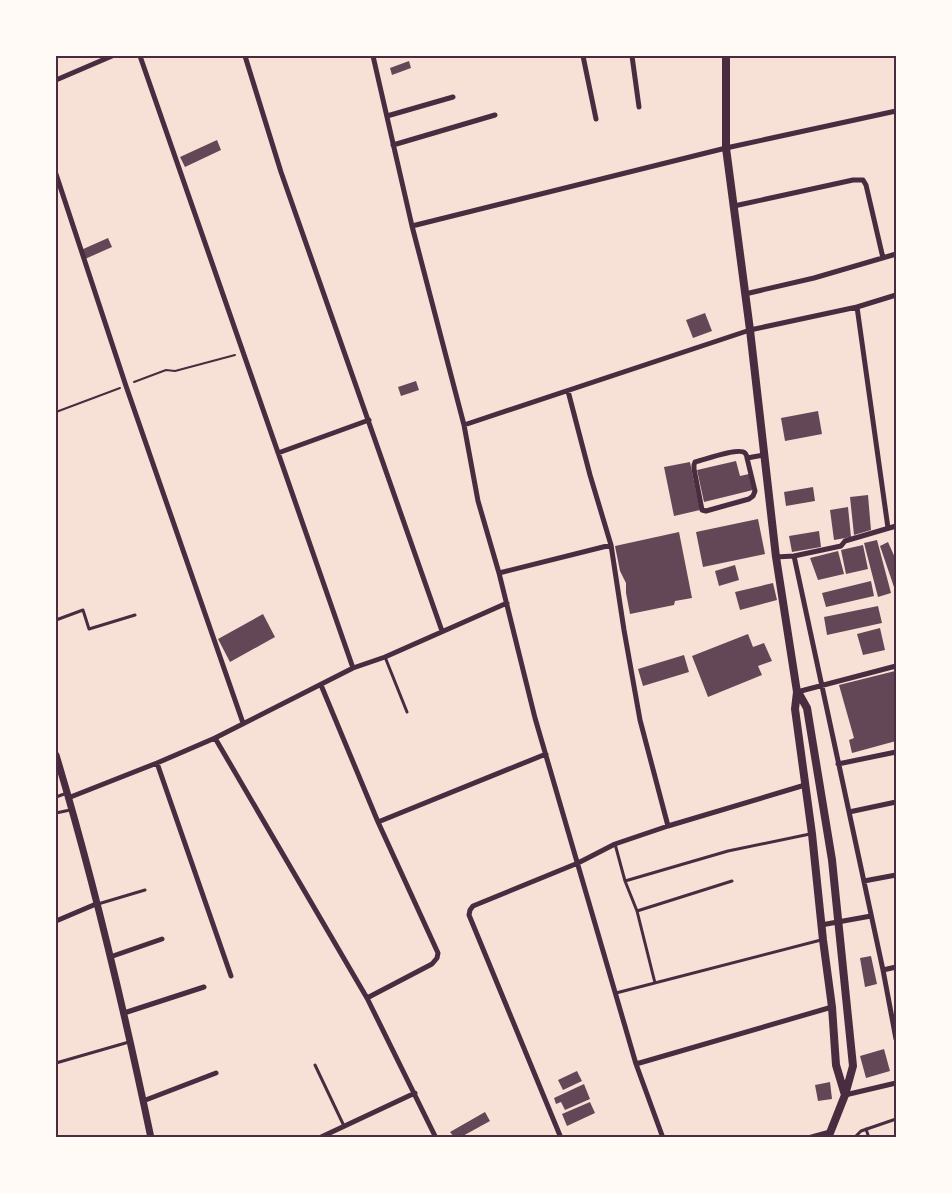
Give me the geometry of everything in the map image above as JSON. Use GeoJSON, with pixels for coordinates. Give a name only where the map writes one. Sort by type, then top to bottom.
{"type":"FeatureCollection","features":[{"type":"Feature","properties":{"kind":"main road"},"geometry":{"type":"LineString","coordinates":[[726,56],[726,148],[776,557],[797,692],[795,709],[832,1007],[836,1065],[845,1095]]}},
{"type":"Feature","properties":{"kind":"main road"},"geometry":{"type":"LineString","coordinates":[[797,692],[807,708],[832,860],[852,1066],[845,1095],[829,1135]]}},
{"type":"Feature","properties":{"kind":"street"},"geometry":{"type":"LineString","coordinates":[[56,80],[112,56]]}},
{"type":"Feature","properties":{"kind":"street"},"geometry":{"type":"LineString","coordinates":[[140,56],[353,668]]}},
{"type":"Feature","properties":{"kind":"street"},"geometry":{"type":"LineString","coordinates":[[245,56],[281,172],[442,631]]}},
{"type":"Feature","properties":{"kind":"street"},"geometry":{"type":"LineString","coordinates":[[373,56],[412,226],[464,425],[478,501],[507,603],[535,718],[636,1064],[663,1137]]}},
{"type":"Feature","properties":{"kind":"street"},"geometry":{"type":"LineString","coordinates":[[583,56],[596,119]]}},
{"type":"Feature","properties":{"kind":"street"},"geometry":{"type":"LineString","coordinates":[[632,56],[639,107]]}},
{"type":"Feature","properties":{"kind":"street"},"geometry":{"type":"LineString","coordinates":[[387,116],[453,97]]}},
{"type":"Feature","properties":{"kind":"street"},"geometry":{"type":"LineString","coordinates":[[412,226],[726,148],[897,111]]}},
{"type":"Feature","properties":{"kind":"street"},"geometry":{"type":"LineString","coordinates":[[393,145],[495,115]]}},
{"type":"Feature","properties":{"kind":"street"},"geometry":{"type":"LineString","coordinates":[[56,174],[126,386],[243,723]]}},
{"type":"Feature","properties":{"kind":"street"},"geometry":{"type":"LineString","coordinates":[[734,206],[862,180],[866,185],[883,258]]}},
{"type":"Feature","properties":{"kind":"street"},"geometry":{"type":"LineString","coordinates":[[745,294],[814,278],[897,254]]}},
{"type":"Feature","properties":{"kind":"street"},"geometry":{"type":"LineString","coordinates":[[464,425],[750,330],[897,295]]}},
{"type":"Feature","properties":{"kind":"street"},"geometry":{"type":"LineString","coordinates":[[857,306],[888,528]]}},
{"type":"Feature","properties":{"kind":"street"},"geometry":{"type":"LineString","coordinates":[[568,392],[611,544],[640,720],[668,826]]}},
{"type":"Feature","properties":{"kind":"street"},"geometry":{"type":"LineString","coordinates":[[278,453],[369,420]]}},
{"type":"Feature","properties":{"kind":"street"},"geometry":{"type":"LineString","coordinates":[[753,496],[755,491],[746,453],[743,451],[735,451],[696,462],[694,465],[702,510],[706,511],[753,496],[769,495]]}},
{"type":"Feature","properties":{"kind":"street"},"geometry":{"type":"LineString","coordinates":[[747,458],[765,455]]}},
{"type":"Feature","properties":{"kind":"street"},"geometry":{"type":"LineString","coordinates":[[776,557],[795,556],[842,546],[845,541],[897,526]]}},
{"type":"Feature","properties":{"kind":"street"},"geometry":{"type":"LineString","coordinates":[[499,573],[611,544]]}},
{"type":"Feature","properties":{"kind":"street"},"geometry":{"type":"LineString","coordinates":[[795,556],[871,916],[894,1006],[897,1039]]}},
{"type":"Feature","properties":{"kind":"street"},"geometry":{"type":"LineString","coordinates":[[68,795],[157,764],[353,668],[385,657],[507,603]]}},
{"type":"Feature","properties":{"kind":"street"},"geometry":{"type":"LineString","coordinates":[[797,692],[897,666]]}},
{"type":"Feature","properties":{"kind":"street"},"geometry":{"type":"LineString","coordinates":[[321,685],[378,822],[438,953],[432,964],[367,998]]}},
{"type":"Feature","properties":{"kind":"street"},"geometry":{"type":"LineString","coordinates":[[214,738],[367,998],[436,1137]]}},
{"type":"Feature","properties":{"kind":"street"},"geometry":{"type":"LineString","coordinates":[[838,764],[897,752]]}},
{"type":"Feature","properties":{"kind":"street"},"geometry":{"type":"LineString","coordinates":[[378,822],[546,754]]}},
{"type":"Feature","properties":{"kind":"street"},"geometry":{"type":"LineString","coordinates":[[56,755],[124,1013],[151,1137]]}},
{"type":"Feature","properties":{"kind":"street"},"geometry":{"type":"LineString","coordinates":[[157,764],[231,976]]}},
{"type":"Feature","properties":{"kind":"street"},"geometry":{"type":"LineString","coordinates":[[561,1137],[469,915],[470,910],[473,906],[578,863],[615,844],[805,785]]}},
{"type":"Feature","properties":{"kind":"street"},"geometry":{"type":"LineString","coordinates":[[849,813],[897,802]]}},
{"type":"Feature","properties":{"kind":"street"},"geometry":{"type":"LineString","coordinates":[[864,881],[897,875]]}},
{"type":"Feature","properties":{"kind":"street"},"geometry":{"type":"LineString","coordinates":[[56,921],[96,904]]}},
{"type":"Feature","properties":{"kind":"street"},"geometry":{"type":"LineString","coordinates":[[822,926],[871,916]]}},
{"type":"Feature","properties":{"kind":"street"},"geometry":{"type":"LineString","coordinates":[[110,957],[162,939]]}},
{"type":"Feature","properties":{"kind":"street"},"geometry":{"type":"LineString","coordinates":[[883,970],[897,967]]}},
{"type":"Feature","properties":{"kind":"street"},"geometry":{"type":"LineString","coordinates":[[124,1013],[204,987]]}},
{"type":"Feature","properties":{"kind":"street"},"geometry":{"type":"LineString","coordinates":[[636,1064],[832,1007]]}},
{"type":"Feature","properties":{"kind":"street"},"geometry":{"type":"LineString","coordinates":[[143,1101],[216,1073]]}},
{"type":"Feature","properties":{"kind":"street"},"geometry":{"type":"LineString","coordinates":[[845,1095],[897,1083]]}},
{"type":"Feature","properties":{"kind":"street"},"geometry":{"type":"LineString","coordinates":[[319,1137],[414,1093]]}},
{"type":"Feature","properties":{"kind":"street"},"geometry":{"type":"LineString","coordinates":[[336,1130],[339,1136]]}},
{"type":"Feature","properties":{"kind":"street"},"geometry":{"type":"LineString","coordinates":[[808,1137],[829,1135]]}},
{"type":"Feature","properties":{"kind":"lane"},"geometry":{"type":"LineString","coordinates":[[56,620],[83,610],[88,629],[135,615]]}},
{"type":"Feature","properties":{"kind":"lane"},"geometry":{"type":"LineString","coordinates":[[385,657],[407,712]]}},
{"type":"Feature","properties":{"kind":"lane"},"geometry":{"type":"LineString","coordinates":[[56,797],[68,795]]}},
{"type":"Feature","properties":{"kind":"lane"},"geometry":{"type":"LineString","coordinates":[[56,813],[72,810]]}},
{"type":"Feature","properties":{"kind":"lane"},"geometry":{"type":"LineString","coordinates":[[626,880],[728,851],[812,834]]}},
{"type":"Feature","properties":{"kind":"lane"},"geometry":{"type":"LineString","coordinates":[[615,844],[637,911],[655,983]]}},
{"type":"Feature","properties":{"kind":"lane"},"geometry":{"type":"LineString","coordinates":[[637,911],[732,881]]}},
{"type":"Feature","properties":{"kind":"lane"},"geometry":{"type":"LineString","coordinates":[[96,904],[145,890]]}},
{"type":"Feature","properties":{"kind":"lane"},"geometry":{"type":"LineString","coordinates":[[615,994],[823,939]]}},
{"type":"Feature","properties":{"kind":"lane"},"geometry":{"type":"LineString","coordinates":[[56,1063],[130,1042]]}},
{"type":"Feature","properties":{"kind":"lane"},"geometry":{"type":"LineString","coordinates":[[315,1065],[344,1126]]}},
{"type":"Feature","properties":{"kind":"lane"},"geometry":{"type":"LineString","coordinates":[[854,1137],[861,1131],[897,1119]]}},
{"type":"Feature","properties":{"kind":"lane"},"geometry":{"type":"LineString","coordinates":[[866,1129],[869,1137]]}},
{"type":"Feature","properties":{"kind":"path"},"geometry":{"type":"LineString","coordinates":[[56,412],[166,370],[175,371],[244,352]]}},
{"type":"Feature","properties":{"kind":"building"},"geometry":{"type":"Polygon","coordinates":[[[409,61],[411,68],[392,75],[390,68],[409,61]]]}},
{"type":"Feature","properties":{"kind":"building"},"geometry":{"type":"Polygon","coordinates":[[[217,140],[221,150],[185,167],[180,157],[217,140]]]}},
{"type":"Feature","properties":{"kind":"building"},"geometry":{"type":"Polygon","coordinates":[[[108,238],[112,247],[85,259],[81,250],[108,238]]]}},
{"type":"Feature","properties":{"kind":"building"},"geometry":{"type":"Polygon","coordinates":[[[705,313],[712,331],[693,338],[686,320],[705,313]]]}},
{"type":"Feature","properties":{"kind":"building"},"geometry":{"type":"Polygon","coordinates":[[[416,381],[419,390],[401,396],[398,387],[416,381]]]}},
{"type":"Feature","properties":{"kind":"building"},"geometry":{"type":"Polygon","coordinates":[[[818,411],[822,434],[785,441],[781,418],[818,411]]]}},
{"type":"Feature","properties":{"kind":"building"},"geometry":{"type":"Polygon","coordinates":[[[736,461],[740,476],[749,474],[753,490],[704,502],[697,470],[736,461]]]}},
{"type":"Feature","properties":{"kind":"building"},"geometry":{"type":"Polygon","coordinates":[[[690,462],[700,510],[674,516],[664,467],[690,462]]]}},
{"type":"Feature","properties":{"kind":"building"},"geometry":{"type":"Polygon","coordinates":[[[813,487],[815,501],[786,506],[784,492],[813,487]]]}},
{"type":"Feature","properties":{"kind":"building"},"geometry":{"type":"Polygon","coordinates":[[[868,495],[871,530],[854,535],[850,497],[868,495]]]}},
{"type":"Feature","properties":{"kind":"building"},"geometry":{"type":"Polygon","coordinates":[[[848,507],[851,537],[834,540],[830,510],[848,507]]]}},
{"type":"Feature","properties":{"kind":"building"},"geometry":{"type":"Polygon","coordinates":[[[758,519],[765,554],[703,567],[696,532],[758,519]]]}},
{"type":"Feature","properties":{"kind":"building"},"geometry":{"type":"Polygon","coordinates":[[[819,531],[821,547],[792,552],[789,536],[819,531]]]}},
{"type":"Feature","properties":{"kind":"building"},"geometry":{"type":"Polygon","coordinates":[[[679,532],[692,598],[675,601],[674,605],[630,614],[626,583],[620,571],[615,546],[679,532]]]}},
{"type":"Feature","properties":{"kind":"building"},"geometry":{"type":"Polygon","coordinates":[[[877,540],[891,593],[878,597],[864,543],[877,540]]]}},
{"type":"Feature","properties":{"kind":"building"},"geometry":{"type":"Polygon","coordinates":[[[888,542],[896,560],[895,590],[880,546],[888,542]]]}},
{"type":"Feature","properties":{"kind":"building"},"geometry":{"type":"Polygon","coordinates":[[[863,545],[868,569],[846,574],[841,550],[863,545]]]}},
{"type":"Feature","properties":{"kind":"building"},"geometry":{"type":"Polygon","coordinates":[[[838,551],[844,574],[818,580],[810,558],[838,551]]]}},
{"type":"Feature","properties":{"kind":"building"},"geometry":{"type":"Polygon","coordinates":[[[735,565],[739,580],[719,586],[715,571],[735,565]]]}},
{"type":"Feature","properties":{"kind":"building"},"geometry":{"type":"Polygon","coordinates":[[[871,581],[874,596],[826,607],[822,593],[871,581]]]}},
{"type":"Feature","properties":{"kind":"building"},"geometry":{"type":"Polygon","coordinates":[[[773,583],[777,600],[740,610],[735,592],[773,583]]]}},
{"type":"Feature","properties":{"kind":"building"},"geometry":{"type":"Polygon","coordinates":[[[878,606],[882,623],[827,635],[824,617],[878,606]]]}},
{"type":"Feature","properties":{"kind":"building"},"geometry":{"type":"Polygon","coordinates":[[[263,614],[275,637],[230,662],[218,639],[263,614]]]}},
{"type":"Feature","properties":{"kind":"building"},"geometry":{"type":"Polygon","coordinates":[[[880,628],[885,650],[863,655],[857,634],[880,628]]]}},
{"type":"Feature","properties":{"kind":"building"},"geometry":{"type":"Polygon","coordinates":[[[748,634],[753,647],[764,643],[772,661],[758,666],[762,675],[708,697],[692,656],[748,634]]]}},
{"type":"Feature","properties":{"kind":"building"},"geometry":{"type":"Polygon","coordinates":[[[684,655],[689,672],[643,686],[638,669],[684,655]]]}},
{"type":"Feature","properties":{"kind":"building"},"geometry":{"type":"Polygon","coordinates":[[[895,671],[896,741],[852,753],[849,740],[854,738],[839,685],[895,671]]]}},
{"type":"Feature","properties":{"kind":"building"},"geometry":{"type":"Polygon","coordinates":[[[871,956],[877,984],[865,987],[860,958],[871,956]]]}},
{"type":"Feature","properties":{"kind":"building"},"geometry":{"type":"Polygon","coordinates":[[[884,1049],[890,1071],[866,1078],[860,1056],[884,1049]]]}},
{"type":"Feature","properties":{"kind":"building"},"geometry":{"type":"Polygon","coordinates":[[[577,1071],[582,1081],[563,1090],[558,1080],[577,1071]]]}},
{"type":"Feature","properties":{"kind":"building"},"geometry":{"type":"Polygon","coordinates":[[[830,1082],[832,1099],[818,1101],[815,1085],[830,1082]]]}},
{"type":"Feature","properties":{"kind":"building"},"geometry":{"type":"Polygon","coordinates":[[[584,1084],[590,1099],[565,1110],[561,1102],[556,1104],[554,1098],[584,1084]]]}},
{"type":"Feature","properties":{"kind":"building"},"geometry":{"type":"Polygon","coordinates":[[[590,1102],[595,1113],[567,1126],[562,1114],[590,1102]]]}},
{"type":"Feature","properties":{"kind":"building"},"geometry":{"type":"Polygon","coordinates":[[[485,1112],[490,1121],[461,1137],[454,1137],[450,1132],[485,1112]]]}}]}
